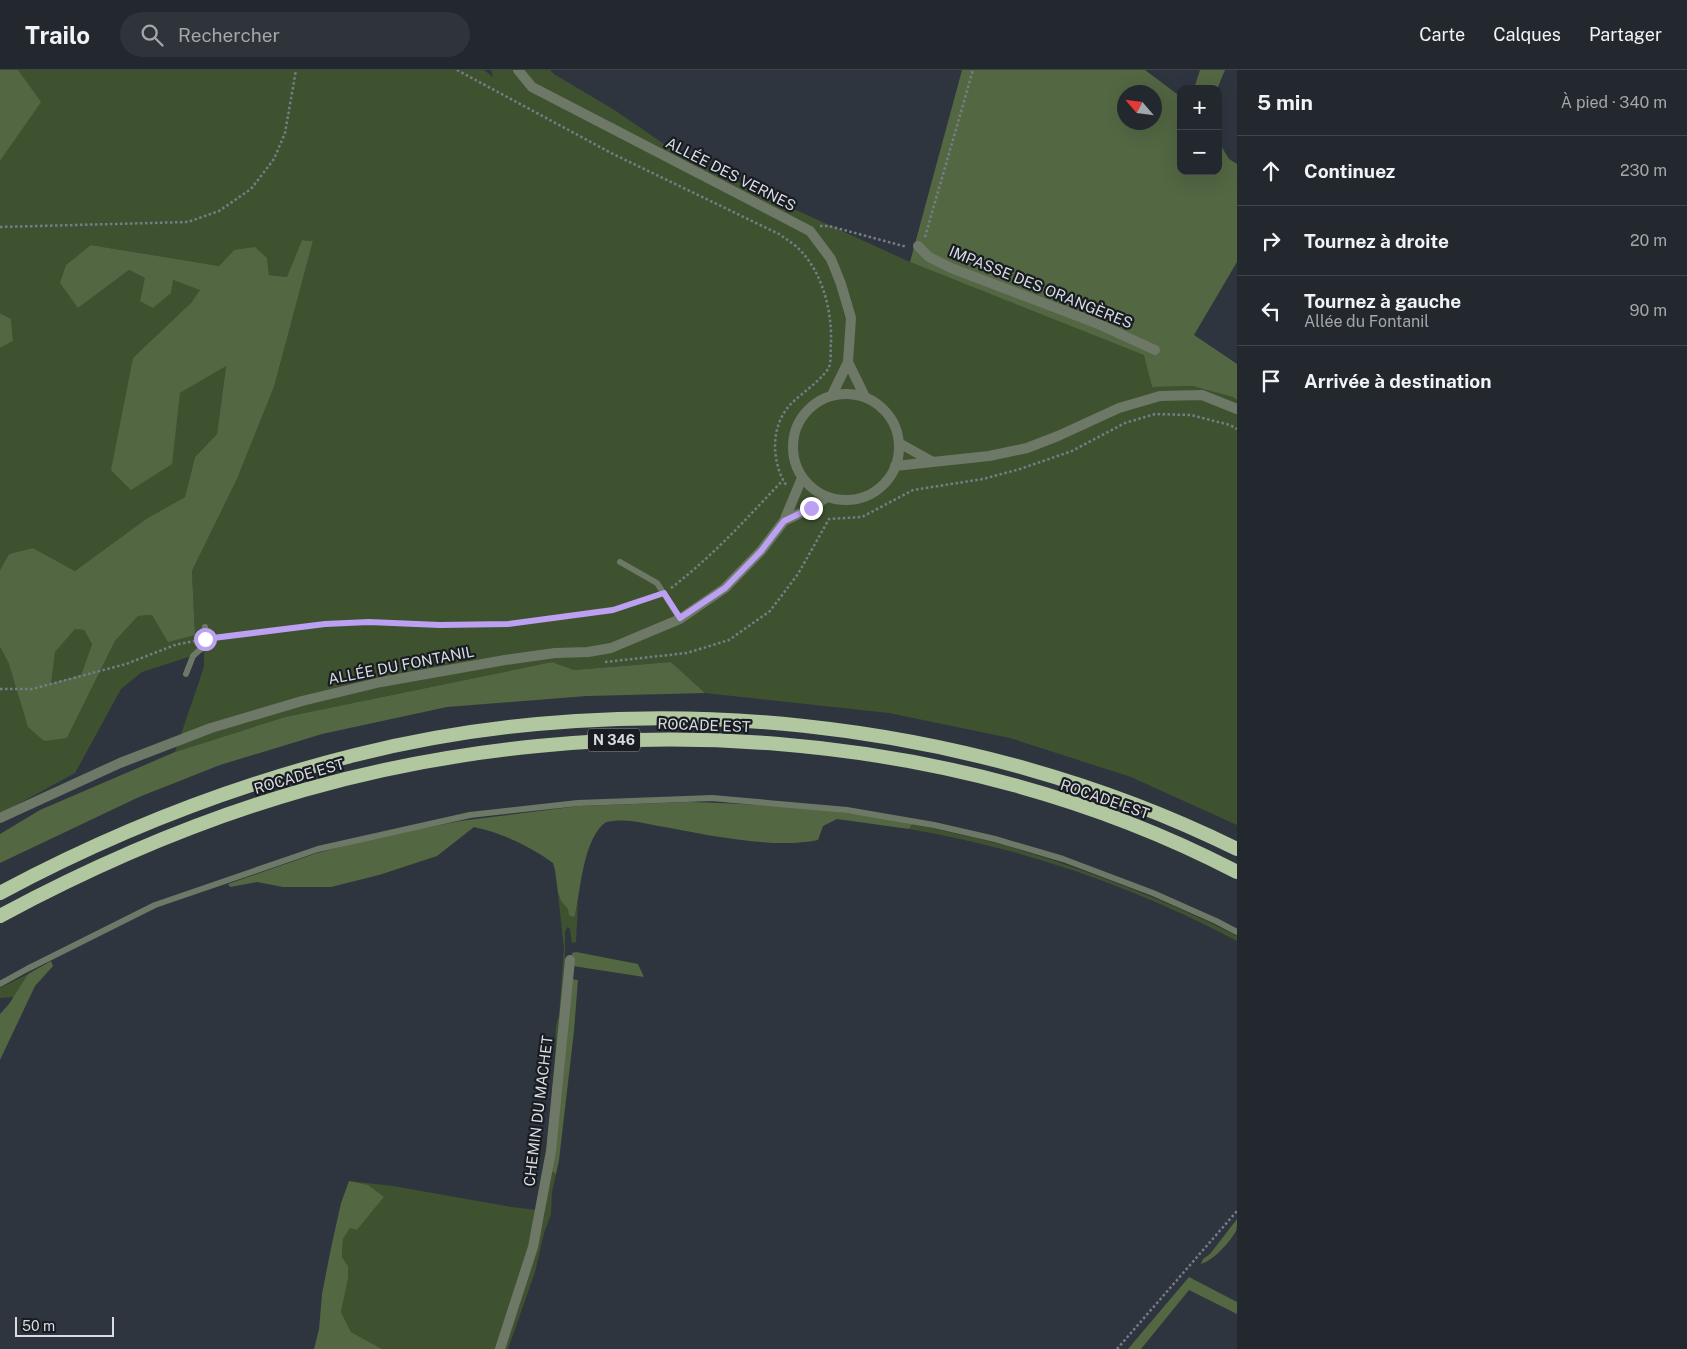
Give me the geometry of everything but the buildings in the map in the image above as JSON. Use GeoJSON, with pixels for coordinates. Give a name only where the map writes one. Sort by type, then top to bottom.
{"type":"FeatureCollection","features":[{"type":"Feature","properties":{"kind":"highway","name":"ROCADE EST"},"geometry":{"type":"LineString","coordinates":[[0,893],[94,847],[183,809],[231,791],[298,770],[358,754],[438,738],[511,728],[611,720],[719,720],[796,725],[882,736],[943,748],[1052,776],[1124,800],[1202,832],[1237,849]]}},
{"type":"Feature","properties":{"kind":"highway","name":"ROCADE EST"},"geometry":{"type":"LineString","coordinates":[[0,916],[70,880],[139,850],[242,809],[304,790],[410,764],[513,748],[608,740],[719,740],[794,745],[864,754],[937,768],[1014,786],[1110,816],[1170,840],[1237,872]]}},
{"type":"Feature","properties":{"kind":"street","name":"ALLÉE DES VERNES"},"geometry":{"type":"LineString","coordinates":[[518,70],[532,87],[810,231],[831,259],[841,284],[850,318],[848,362],[832,395]]}},
{"type":"Feature","properties":{"kind":"street","name":"IMPASSE DES ORANGÈRES"},"geometry":{"type":"LineString","coordinates":[[918,246],[930,257],[951,268],[1096,323],[1155,350]]}},
{"type":"Feature","properties":{"kind":"street","name":"ALLÉE DES VERNES"},"geometry":{"type":"LineString","coordinates":[[848,362],[865,397]]}},
{"type":"Feature","properties":{"kind":"street"},"geometry":{"type":"LineString","coordinates":[[849,394],[865,397],[878,404],[896,428],[899,443],[895,466],[887,480],[875,491],[860,498],[844,500],[827,497],[813,490],[802,478],[793,454],[792,446],[795,429],[804,414],[816,402],[832,395],[849,394]]}},
{"type":"Feature","properties":{"kind":"street"},"geometry":{"type":"LineString","coordinates":[[895,466],[989,456],[1027,448],[1119,408],[1160,396],[1202,395],[1237,409]]}},
{"type":"Feature","properties":{"kind":"street"},"geometry":{"type":"LineString","coordinates":[[899,443],[933,462]]}},
{"type":"Feature","properties":{"kind":"street","name":"ALLÉE DU FONTANIL"},"geometry":{"type":"LineString","coordinates":[[0,818],[120,763],[211,728],[302,701],[381,682],[496,662],[555,653],[588,652],[611,648],[680,618],[725,588],[761,551],[784,521],[802,478]]}},
{"type":"Feature","properties":{"kind":"street","name":"ALLÉE DU FONTANIL"},"geometry":{"type":"LineString","coordinates":[[784,521],[811,508],[827,497]]}},
{"type":"Feature","properties":{"kind":"street","name":"CHEMIN DU MACHET"},"geometry":{"type":"LineString","coordinates":[[500,1349],[533,1247],[551,1151],[570,960]]}},
{"type":"Feature","properties":{"kind":"lane"},"geometry":{"type":"LineString","coordinates":[[620,562],[657,583],[680,618]]}},
{"type":"Feature","properties":{"kind":"lane"},"geometry":{"type":"LineString","coordinates":[[186,674],[194,656],[204,646],[205,627]]}},
{"type":"Feature","properties":{"kind":"lane"},"geometry":{"type":"LineString","coordinates":[[0,984],[155,906],[318,849],[470,815],[578,803],[712,798],[847,810],[934,825],[995,839],[1063,860],[1153,892],[1237,932]]}},
{"type":"Feature","properties":{"kind":"path"},"geometry":{"type":"LineString","coordinates":[[0,227],[188,222],[219,211],[251,189],[274,159],[285,133],[296,70]]}},
{"type":"Feature","properties":{"kind":"path"},"geometry":{"type":"LineString","coordinates":[[457,70],[613,154],[779,234],[801,251],[826,293],[832,327],[829,367],[819,379],[792,403],[781,417],[775,441],[777,465],[783,480],[794,495]]}},
{"type":"Feature","properties":{"kind":"path"},"geometry":{"type":"LineString","coordinates":[[810,231],[820,226],[829,226],[907,247],[918,246],[926,234],[973,70]]}},
{"type":"Feature","properties":{"kind":"path"},"geometry":{"type":"LineString","coordinates":[[811,508],[829,519],[862,517],[912,490],[983,479],[1020,469],[1072,451],[1125,423],[1155,414],[1190,415],[1230,425],[1237,429]]}},
{"type":"Feature","properties":{"kind":"path"},"geometry":{"type":"LineString","coordinates":[[0,689],[32,689],[126,664],[175,645],[205,639],[325,624],[369,622],[440,625],[508,624],[613,610],[664,593],[704,561],[732,535],[783,480]]}},
{"type":"Feature","properties":{"kind":"path"},"geometry":{"type":"LineString","coordinates":[[603,662],[686,654],[729,640],[770,612],[798,574],[829,519]]}},
{"type":"Feature","properties":{"kind":"path"},"geometry":{"type":"LineString","coordinates":[[1117,1349],[1237,1211]]}},
{"type":"Feature","properties":{"kind":"green space"},"geometry":{"type":"Polygon","coordinates":[[[0,70],[18,70],[41,102],[0,161],[0,70]]]}},
{"type":"Feature","properties":{"kind":"green space"},"geometry":{"type":"Polygon","coordinates":[[[17,70],[484,70],[493,77],[491,70],[550,70],[616,111],[674,151],[796,210],[910,262],[1145,355],[1152,387],[1192,386],[1233,397],[1237,400],[1237,825],[1131,777],[1010,738],[889,713],[705,693],[671,662],[574,670],[552,662],[285,717],[175,752],[204,667],[204,652],[142,672],[121,689],[75,773],[0,814],[0,647],[9,664],[67,738],[115,641],[138,616],[152,615],[195,635],[192,571],[237,479],[274,387],[313,241],[302,240],[288,277],[269,275],[267,258],[234,250],[219,266],[91,245],[78,308],[129,270],[145,278],[173,280],[201,290],[191,303],[180,393],[226,365],[217,434],[195,457],[185,497],[146,519],[75,571],[33,548],[9,554],[0,570],[0,348],[13,341],[11,319],[0,313],[0,161],[40,102],[17,70]]]}},
{"type":"Feature","properties":{"kind":"green space"},"geometry":{"type":"Polygon","coordinates":[[[962,70],[1145,70],[1177,94],[1177,175],[1222,175],[1222,148],[1229,159],[1237,164],[1237,262],[1194,335],[1237,364],[1237,400],[1233,397],[1192,386],[1152,387],[1144,355],[910,262],[962,70]]]}},
{"type":"Feature","properties":{"kind":"green space"},"geometry":{"type":"Polygon","coordinates":[[[1200,70],[1225,70],[1219,85],[1195,85],[1200,70]]]}},
{"type":"Feature","properties":{"kind":"green space"},"geometry":{"type":"Polygon","coordinates":[[[302,240],[313,241],[274,387],[237,479],[192,571],[195,635],[168,642],[152,615],[138,616],[115,641],[67,738],[44,741],[28,727],[9,664],[0,647],[0,570],[9,554],[33,548],[75,571],[146,519],[185,497],[195,457],[217,434],[226,366],[180,393],[172,464],[131,490],[111,470],[133,358],[191,303],[200,290],[173,280],[171,293],[153,308],[140,301],[145,278],[129,270],[78,308],[60,283],[66,265],[91,245],[219,266],[234,250],[255,247],[267,258],[269,275],[287,277],[302,240]],[[75,629],[55,652],[51,683],[81,675],[92,644],[84,630],[75,629]]]}},
{"type":"Feature","properties":{"kind":"green space"},"geometry":{"type":"Polygon","coordinates":[[[0,313],[11,319],[13,341],[0,348],[0,313]]]}},
{"type":"Feature","properties":{"kind":"green space"},"geometry":{"type":"Polygon","coordinates":[[[75,628],[84,630],[92,644],[81,675],[50,683],[55,652],[75,628]]]}},
{"type":"Feature","properties":{"kind":"green space"},"geometry":{"type":"Polygon","coordinates":[[[552,662],[574,670],[671,662],[705,693],[587,696],[447,707],[322,734],[220,765],[139,797],[0,863],[0,834],[40,810],[175,752],[285,717],[552,662]]]}},
{"type":"Feature","properties":{"kind":"green space"},"geometry":{"type":"Polygon","coordinates":[[[688,802],[801,808],[913,823],[909,829],[837,819],[823,826],[818,840],[783,843],[724,838],[622,820],[606,822],[592,840],[584,865],[575,915],[573,917],[569,915],[568,909],[561,901],[558,893],[553,863],[515,841],[474,827],[437,856],[379,875],[331,887],[283,887],[257,882],[230,887],[228,884],[317,853],[375,838],[460,821],[579,806],[688,802]]]}},
{"type":"Feature","properties":{"kind":"green space"},"geometry":{"type":"Polygon","coordinates":[[[913,823],[1004,845],[1101,877],[1210,923],[1237,936],[1237,941],[1159,903],[1077,872],[994,847],[909,829],[913,823]]]}},
{"type":"Feature","properties":{"kind":"green space"},"geometry":{"type":"Polygon","coordinates":[[[558,893],[561,901],[575,915],[578,901],[576,942],[572,943],[570,929],[567,927],[565,932],[565,965],[547,1155],[535,1231],[497,1349],[382,1349],[351,1332],[341,1312],[348,1279],[348,1266],[342,1257],[343,1239],[350,1227],[357,1230],[384,1197],[357,1183],[349,1181],[393,1186],[537,1210],[548,1134],[564,949],[558,893]]]}},
{"type":"Feature","properties":{"kind":"green space"},"geometry":{"type":"Polygon","coordinates":[[[576,952],[638,964],[644,977],[573,966],[572,953],[576,952]]]}},
{"type":"Feature","properties":{"kind":"green space"},"geometry":{"type":"Polygon","coordinates":[[[51,961],[53,966],[35,986],[0,1060],[0,1014],[9,1004],[28,974],[51,961]]]}},
{"type":"Feature","properties":{"kind":"green space"},"geometry":{"type":"Polygon","coordinates":[[[28,974],[14,997],[0,998],[0,988],[28,974]]]}},
{"type":"Feature","properties":{"kind":"green space"},"geometry":{"type":"Polygon","coordinates":[[[571,979],[578,980],[574,1031],[556,1174],[551,1171],[571,979]]]}},
{"type":"Feature","properties":{"kind":"green space"},"geometry":{"type":"Polygon","coordinates":[[[551,1171],[556,1174],[552,1192],[551,1214],[544,1233],[535,1272],[508,1349],[504,1349],[531,1266],[544,1217],[551,1171]]]}},
{"type":"Feature","properties":{"kind":"green space"},"geometry":{"type":"Polygon","coordinates":[[[349,1181],[368,1185],[384,1197],[357,1230],[350,1228],[343,1239],[342,1257],[348,1266],[348,1279],[341,1312],[351,1332],[382,1349],[314,1349],[319,1329],[322,1294],[331,1248],[341,1203],[349,1181]]]}},
{"type":"Feature","properties":{"kind":"green space"},"geometry":{"type":"Polygon","coordinates":[[[1237,1219],[1236,1231],[1229,1241],[1216,1255],[1201,1264],[1203,1259],[1210,1254],[1237,1219]]]}},
{"type":"Feature","properties":{"kind":"green space"},"geometry":{"type":"Polygon","coordinates":[[[1189,1277],[1237,1302],[1237,1314],[1189,1290],[1141,1349],[1128,1349],[1189,1277]]]}},
{"type":"Feature","properties":{"kind":"route"},"geometry":{"type":"LineString","coordinates":[[205,639],[325,624],[369,622],[440,625],[508,624],[613,610],[664,593],[680,618],[725,588],[761,551],[784,521],[811,508]]}}]}
